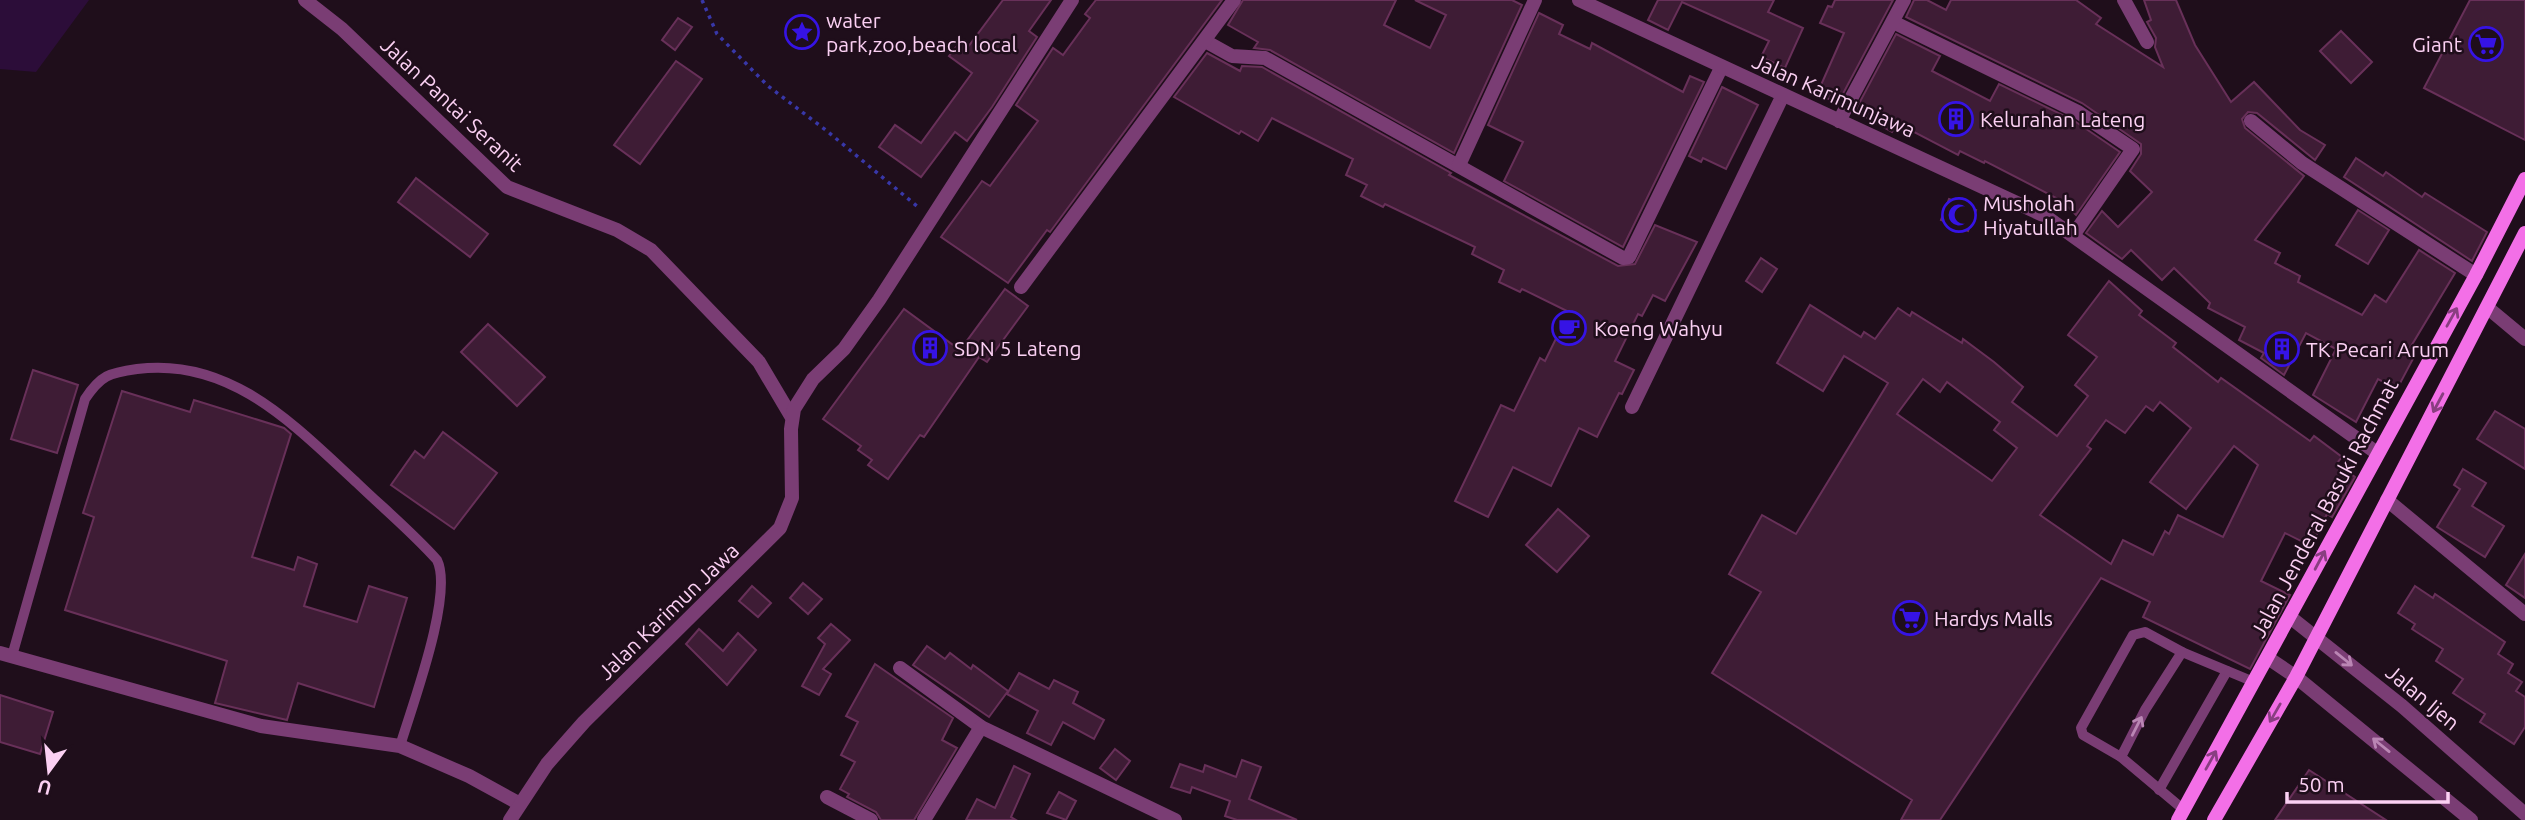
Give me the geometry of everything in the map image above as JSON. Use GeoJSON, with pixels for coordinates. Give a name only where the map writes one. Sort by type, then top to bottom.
{"type":"FeatureCollection","features":[{"type":"Feature","properties":{"kind":"main road","name":"Jalan Jenderal Basuki Rachmat"},"geometry":{"type":"LineString","coordinates":[[2181,815],[2476,275],[2525,179]]}},
{"type":"Feature","properties":{"kind":"main road"},"geometry":{"type":"LineString","coordinates":[[2214,820],[2296,677],[2525,233]]}},
{"type":"Feature","properties":{"kind":"street","name":"Jalan Pantai Seranit"},"geometry":{"type":"LineString","coordinates":[[305,0],[342,29],[508,187],[617,230],[651,250],[759,362],[792,412]]}},
{"type":"Feature","properties":{"kind":"street"},"geometry":{"type":"LineString","coordinates":[[792,412],[813,379],[844,349],[879,300],[1072,0]]}},
{"type":"Feature","properties":{"kind":"street"},"geometry":{"type":"LineString","coordinates":[[1021,287],[1234,0]]}},
{"type":"Feature","properties":{"kind":"street"},"geometry":{"type":"LineString","coordinates":[[1459,164],[1535,0]]}},
{"type":"Feature","properties":{"kind":"street","name":"Jalan Karimunjawa"},"geometry":{"type":"LineString","coordinates":[[1579,0],[1721,68],[1991,189],[2074,234],[2377,453]]}},
{"type":"Feature","properties":{"kind":"street"},"geometry":{"type":"LineString","coordinates":[[1839,121],[1904,0]]}},
{"type":"Feature","properties":{"kind":"street"},"geometry":{"type":"LineString","coordinates":[[2124,0],[2147,43]]}},
{"type":"Feature","properties":{"kind":"street"},"geometry":{"type":"LineString","coordinates":[[1893,22],[2078,112],[2133,149],[2074,234]]}},
{"type":"Feature","properties":{"kind":"street"},"geometry":{"type":"LineString","coordinates":[[1205,41],[1232,56],[1265,58],[1459,164],[1617,257],[1629,257],[1721,68]]}},
{"type":"Feature","properties":{"kind":"street"},"geometry":{"type":"LineString","coordinates":[[1632,408],[1783,95]]}},
{"type":"Feature","properties":{"kind":"street"},"geometry":{"type":"LineString","coordinates":[[2251,121],[2302,163],[2476,275]]}},
{"type":"Feature","properties":{"kind":"street"},"geometry":{"type":"LineString","coordinates":[[2488,308],[2525,339]]}},
{"type":"Feature","properties":{"kind":"street","name":"Jalan Karimun Jawa"},"geometry":{"type":"LineString","coordinates":[[510,820],[547,764],[584,722],[780,528],[792,498],[792,412]]}},
{"type":"Feature","properties":{"kind":"street"},"geometry":{"type":"LineString","coordinates":[[2387,500],[2525,614]]}},
{"type":"Feature","properties":{"kind":"street","name":"Jalan Ijen"},"geometry":{"type":"LineString","coordinates":[[2290,618],[2525,814]]}},
{"type":"Feature","properties":{"kind":"street"},"geometry":{"type":"LineString","coordinates":[[6,654],[261,726],[400,746],[469,776],[520,804]]}},
{"type":"Feature","properties":{"kind":"street"},"geometry":{"type":"LineString","coordinates":[[2268,658],[2296,677],[2471,820]]}},
{"type":"Feature","properties":{"kind":"street"},"geometry":{"type":"LineString","coordinates":[[900,668],[981,727],[1175,820]]}},
{"type":"Feature","properties":{"kind":"street"},"geometry":{"type":"LineString","coordinates":[[924,820],[981,727]]}},
{"type":"Feature","properties":{"kind":"street"},"geometry":{"type":"LineString","coordinates":[[827,797],[871,820]]}},
{"type":"Feature","properties":{"kind":"lane"},"geometry":{"type":"LineString","coordinates":[[6,654],[85,399],[97,382],[112,373],[166,365],[227,381],[282,414],[437,560],[442,571],[441,597],[400,746]]}},
{"type":"Feature","properties":{"kind":"lane"},"geometry":{"type":"LineString","coordinates":[[2181,815],[2159,790],[2121,757],[2083,734],[2081,729],[2133,635],[2145,632],[2182,652],[2254,682]]}},
{"type":"Feature","properties":{"kind":"lane"},"geometry":{"type":"LineString","coordinates":[[2121,757],[2145,710],[2182,652]]}},
{"type":"Feature","properties":{"kind":"lane"},"geometry":{"type":"LineString","coordinates":[[2159,790],[2227,671]]}},
{"type":"Feature","properties":{"kind":"path"},"geometry":{"type":"LineString","coordinates":[[702,0],[717,34],[768,86],[827,131],[930,218]]}},
{"type":"Feature","properties":{"kind":"shaded area"},"geometry":{"type":"Polygon","coordinates":[[[0,0],[89,0],[36,72],[0,69],[0,0]]]}},
{"type":"Feature","properties":{"kind":"building"},"geometry":{"type":"Polygon","coordinates":[[[1003,0],[1051,0],[1029,31],[1037,37],[992,107],[967,141],[955,132],[921,177],[879,147],[895,125],[921,143],[972,73],[949,56],[960,42],[968,47],[1003,0]]]}},
{"type":"Feature","properties":{"kind":"building"},"geometry":{"type":"Polygon","coordinates":[[[1096,0],[1222,0],[1050,232],[1047,230],[1008,283],[941,237],[982,181],[990,186],[1038,121],[1016,105],[1053,48],[1063,55],[1090,18],[1085,14],[1096,0]]]}},
{"type":"Feature","properties":{"kind":"building"},"geometry":{"type":"Polygon","coordinates":[[[1243,0],[1396,0],[1384,25],[1430,48],[1446,15],[1415,0],[1512,0],[1522,5],[1454,153],[1270,50],[1254,48],[1258,42],[1228,25],[1243,0]]]}},
{"type":"Feature","properties":{"kind":"building"},"geometry":{"type":"Polygon","coordinates":[[[1658,0],[1774,0],[1768,12],[1803,28],[1785,68],[1761,57],[1769,41],[1682,2],[1668,30],[1648,20],[1658,0]]]}},
{"type":"Feature","properties":{"kind":"building"},"geometry":{"type":"Polygon","coordinates":[[[1835,0],[1893,0],[1838,103],[1817,94],[1844,33],[1820,23],[1828,6],[1832,7],[1835,0]]]}},
{"type":"Feature","properties":{"kind":"building"},"geometry":{"type":"Polygon","coordinates":[[[1914,0],[1927,0],[1946,10],[1951,0],[2076,0],[2101,18],[2096,24],[2163,67],[2155,47],[2156,38],[2147,22],[2151,20],[2144,0],[2176,0],[2195,45],[2231,102],[2254,82],[2300,130],[2325,145],[2315,160],[2257,113],[2248,112],[2242,119],[2245,128],[2304,176],[2255,240],[2280,253],[2275,263],[2300,276],[2298,282],[2362,315],[2375,295],[2386,302],[2419,250],[2455,273],[2407,353],[2414,357],[2397,389],[2378,379],[2356,422],[2313,395],[2336,349],[2306,333],[2284,375],[2261,358],[2264,353],[2239,340],[2245,327],[2208,308],[2210,303],[2174,268],[2162,280],[2131,250],[2122,259],[2086,233],[2102,211],[2118,227],[2152,192],[2130,171],[2141,154],[2141,144],[2082,103],[1906,17],[1914,0]]]}},
{"type":"Feature","properties":{"kind":"building","name":"Giant"},"geometry":{"type":"Polygon","coordinates":[[[2470,0],[2525,0],[2525,140],[2424,88],[2470,0]]]}},
{"type":"Feature","properties":{"kind":"building"},"geometry":{"type":"Polygon","coordinates":[[[1539,13],[1563,25],[1559,34],[1590,49],[1592,43],[1683,92],[1690,76],[1704,82],[1623,247],[1504,181],[1523,142],[1488,125],[1539,13]]]}},
{"type":"Feature","properties":{"kind":"building"},"geometry":{"type":"Polygon","coordinates":[[[678,18],[692,27],[675,50],[662,40],[678,18]]]}},
{"type":"Feature","properties":{"kind":"building"},"geometry":{"type":"Polygon","coordinates":[[[2341,31],[2372,62],[2351,83],[2320,51],[2341,31]]]}},
{"type":"Feature","properties":{"kind":"building"},"geometry":{"type":"Polygon","coordinates":[[[1896,34],[1940,56],[1932,71],[1990,101],[1999,84],[2073,120],[2120,152],[2076,215],[2062,201],[1985,161],[1984,163],[1960,151],[1958,155],[1897,123],[1892,132],[1855,111],[1896,34]]]}},
{"type":"Feature","properties":{"kind":"building"},"geometry":{"type":"Polygon","coordinates":[[[1207,53],[1240,71],[1242,66],[1262,67],[1451,173],[1449,175],[1618,266],[1635,264],[1655,225],[1697,242],[1665,301],[1653,295],[1642,316],[1638,314],[1615,361],[1634,370],[1597,437],[1579,428],[1551,486],[1513,467],[1488,517],[1455,501],[1501,405],[1514,411],[1540,358],[1545,361],[1569,312],[1522,289],[1520,292],[1499,282],[1504,270],[1472,254],[1475,247],[1385,204],[1383,207],[1361,196],[1367,185],[1346,175],[1353,159],[1272,118],[1258,141],[1241,131],[1239,134],[1174,97],[1207,53]]]}},
{"type":"Feature","properties":{"kind":"building"},"geometry":{"type":"Polygon","coordinates":[[[676,61],[702,79],[640,164],[614,145],[676,61]]]}},
{"type":"Feature","properties":{"kind":"building"},"geometry":{"type":"Polygon","coordinates":[[[1722,87],[1758,105],[1726,169],[1703,158],[1701,162],[1689,156],[1722,87]]]}},
{"type":"Feature","properties":{"kind":"building"},"geometry":{"type":"Polygon","coordinates":[[[2356,158],[2383,176],[2386,172],[2422,197],[2425,193],[2487,232],[2472,261],[2344,177],[2356,158]]]}},
{"type":"Feature","properties":{"kind":"building"},"geometry":{"type":"Polygon","coordinates":[[[416,178],[488,234],[470,257],[398,202],[416,178]]]}},
{"type":"Feature","properties":{"kind":"building","name":"Musholah Hiyatullah"},"geometry":{"type":"Polygon","coordinates":[[[1949,199],[1976,210],[1968,231],[1941,220],[1949,199]]]}},
{"type":"Feature","properties":{"kind":"building"},"geometry":{"type":"Polygon","coordinates":[[[2358,210],[2389,230],[2368,264],[2336,245],[2358,210]]]}},
{"type":"Feature","properties":{"kind":"building"},"geometry":{"type":"Polygon","coordinates":[[[1761,258],[1777,269],[1762,292],[1746,281],[1761,258]]]}},
{"type":"Feature","properties":{"kind":"building"},"geometry":{"type":"Polygon","coordinates":[[[2109,281],[2142,311],[2139,315],[2176,343],[2173,347],[2218,382],[2221,378],[2310,441],[2314,436],[2342,457],[2337,463],[2355,477],[2332,517],[2327,514],[2311,546],[2285,533],[2261,581],[2290,595],[2250,669],[2143,617],[2150,602],[2101,578],[1940,820],[1901,820],[1912,800],[1712,673],[1761,592],[1729,574],[1762,515],[1796,534],[1888,383],[1844,356],[1823,391],[1777,363],[1810,305],[1861,337],[1864,332],[1875,339],[1898,308],[1910,316],[1912,312],[1962,343],[1963,339],[1994,362],[2023,387],[2012,402],[2057,436],[2088,396],[2075,385],[2097,357],[2068,335],[2109,281]],[[1923,379],[1897,414],[1992,481],[2017,448],[1994,430],[2000,422],[1947,382],[1940,392],[1923,379]],[[2160,402],[2153,411],[2146,406],[2125,433],[2106,420],[2087,446],[2091,449],[2040,515],[2111,564],[2123,540],[2153,555],[2165,531],[2169,534],[2178,515],[2223,537],[2258,465],[2234,446],[2186,509],[2150,482],[2191,428],[2160,402]]]}},
{"type":"Feature","properties":{"kind":"building"},"geometry":{"type":"Polygon","coordinates":[[[1005,289],[1028,306],[987,362],[979,357],[924,437],[920,435],[888,479],[868,465],[872,460],[858,450],[861,446],[823,419],[904,309],[960,350],[1005,289]]]}},
{"type":"Feature","properties":{"kind":"building"},"geometry":{"type":"Polygon","coordinates":[[[488,324],[545,377],[517,406],[461,352],[488,324]]]}},
{"type":"Feature","properties":{"kind":"building"},"geometry":{"type":"Polygon","coordinates":[[[33,370],[78,385],[57,453],[11,439],[33,370]]]}},
{"type":"Feature","properties":{"kind":"building"},"geometry":{"type":"Polygon","coordinates":[[[122,391],[190,412],[194,400],[284,428],[291,434],[252,557],[294,570],[298,557],[317,564],[304,606],[357,622],[369,586],[407,598],[374,707],[298,683],[287,720],[215,703],[227,661],[65,610],[94,517],[83,513],[122,391]]]}},
{"type":"Feature","properties":{"kind":"building"},"geometry":{"type":"Polygon","coordinates":[[[2495,411],[2525,429],[2525,469],[2477,439],[2495,411]]]}},
{"type":"Feature","properties":{"kind":"building"},"geometry":{"type":"Polygon","coordinates":[[[443,432],[497,473],[454,529],[391,485],[415,451],[424,458],[443,432]]]}},
{"type":"Feature","properties":{"kind":"building"},"geometry":{"type":"Polygon","coordinates":[[[2463,469],[2486,483],[2472,506],[2504,526],[2485,557],[2437,527],[2460,489],[2454,485],[2463,469]]]}},
{"type":"Feature","properties":{"kind":"building"},"geometry":{"type":"Polygon","coordinates":[[[1558,509],[1589,536],[1557,572],[1526,545],[1558,509]]]}},
{"type":"Feature","properties":{"kind":"building"},"geometry":{"type":"Polygon","coordinates":[[[2525,554],[2525,598],[2506,585],[2525,554]]]}},
{"type":"Feature","properties":{"kind":"building"},"geometry":{"type":"Polygon","coordinates":[[[803,583],[822,599],[808,614],[790,598],[803,583]]]}},
{"type":"Feature","properties":{"kind":"building"},"geometry":{"type":"Polygon","coordinates":[[[752,586],[771,603],[758,617],[739,601],[752,586]]]}},
{"type":"Feature","properties":{"kind":"building"},"geometry":{"type":"Polygon","coordinates":[[[2415,586],[2433,598],[2435,594],[2505,642],[2498,654],[2513,664],[2508,673],[2522,682],[2516,691],[2525,697],[2525,727],[2514,744],[2480,722],[2485,714],[2453,693],[2463,679],[2436,661],[2443,649],[2412,629],[2415,624],[2398,613],[2415,586]]]}},
{"type":"Feature","properties":{"kind":"building"},"geometry":{"type":"Polygon","coordinates":[[[831,624],[850,640],[823,669],[831,674],[819,695],[802,686],[825,644],[818,638],[831,624]]]}},
{"type":"Feature","properties":{"kind":"building"},"geometry":{"type":"Polygon","coordinates":[[[699,629],[723,651],[738,633],[756,650],[727,685],[686,644],[699,629]]]}},
{"type":"Feature","properties":{"kind":"building"},"geometry":{"type":"Polygon","coordinates":[[[927,646],[945,659],[950,653],[971,669],[973,665],[1008,691],[989,717],[913,665],[927,646]]]}},
{"type":"Feature","properties":{"kind":"building"},"geometry":{"type":"Polygon","coordinates":[[[875,664],[953,718],[942,740],[957,748],[914,820],[881,820],[876,812],[847,797],[849,794],[840,789],[855,762],[841,755],[858,722],[846,716],[875,664]]]}},
{"type":"Feature","properties":{"kind":"building"},"geometry":{"type":"Polygon","coordinates":[[[1019,673],[1049,689],[1054,680],[1078,692],[1073,703],[1104,720],[1094,739],[1063,722],[1051,745],[1027,733],[1038,711],[1007,694],[1019,673]]]}},
{"type":"Feature","properties":{"kind":"building"},"geometry":{"type":"Polygon","coordinates":[[[0,695],[53,712],[40,754],[0,742],[0,695]]]}},
{"type":"Feature","properties":{"kind":"building"},"geometry":{"type":"Polygon","coordinates":[[[1115,749],[1130,761],[1116,780],[1100,768],[1115,749]]]}},
{"type":"Feature","properties":{"kind":"building"},"geometry":{"type":"Polygon","coordinates":[[[1242,760],[1261,767],[1249,799],[1297,820],[1237,820],[1225,816],[1230,801],[1192,787],[1190,793],[1171,787],[1180,764],[1203,772],[1205,765],[1236,777],[1242,760]]]}},
{"type":"Feature","properties":{"kind":"building"},"geometry":{"type":"Polygon","coordinates":[[[1014,766],[1030,774],[1011,817],[1016,820],[966,820],[977,799],[995,808],[1014,766]]]}},
{"type":"Feature","properties":{"kind":"building"},"geometry":{"type":"Polygon","coordinates":[[[2309,770],[2386,820],[2275,820],[2309,770]]]}},
{"type":"Feature","properties":{"kind":"building"},"geometry":{"type":"Polygon","coordinates":[[[1059,792],[1076,801],[1066,820],[1047,813],[1059,792]]]}},
{"type":"Feature","properties":{"kind":"place","name":"water park,zoo,beach local"},"geometry":{"type":"Point","coordinates":[802,32]}},
{"type":"Feature","properties":{"kind":"place","name":"Giant"},"geometry":{"type":"Point","coordinates":[2486,44]}},
{"type":"Feature","properties":{"kind":"place","name":"Kelurahan Lateng"},"geometry":{"type":"Point","coordinates":[1956,119]}},
{"type":"Feature","properties":{"kind":"place","name":"Musholah Hiyatullah"},"geometry":{"type":"Point","coordinates":[1959,215]}},
{"type":"Feature","properties":{"kind":"place","name":"Koeng Wahyu"},"geometry":{"type":"Point","coordinates":[1569,328]}},
{"type":"Feature","properties":{"kind":"place","name":"SDN 5 Lateng"},"geometry":{"type":"Point","coordinates":[930,348]}},
{"type":"Feature","properties":{"kind":"place","name":"TK Pecari Arum"},"geometry":{"type":"Point","coordinates":[2282,349]}},
{"type":"Feature","properties":{"kind":"place","name":"Hardys Malls"},"geometry":{"type":"Point","coordinates":[1910,618]}}]}
